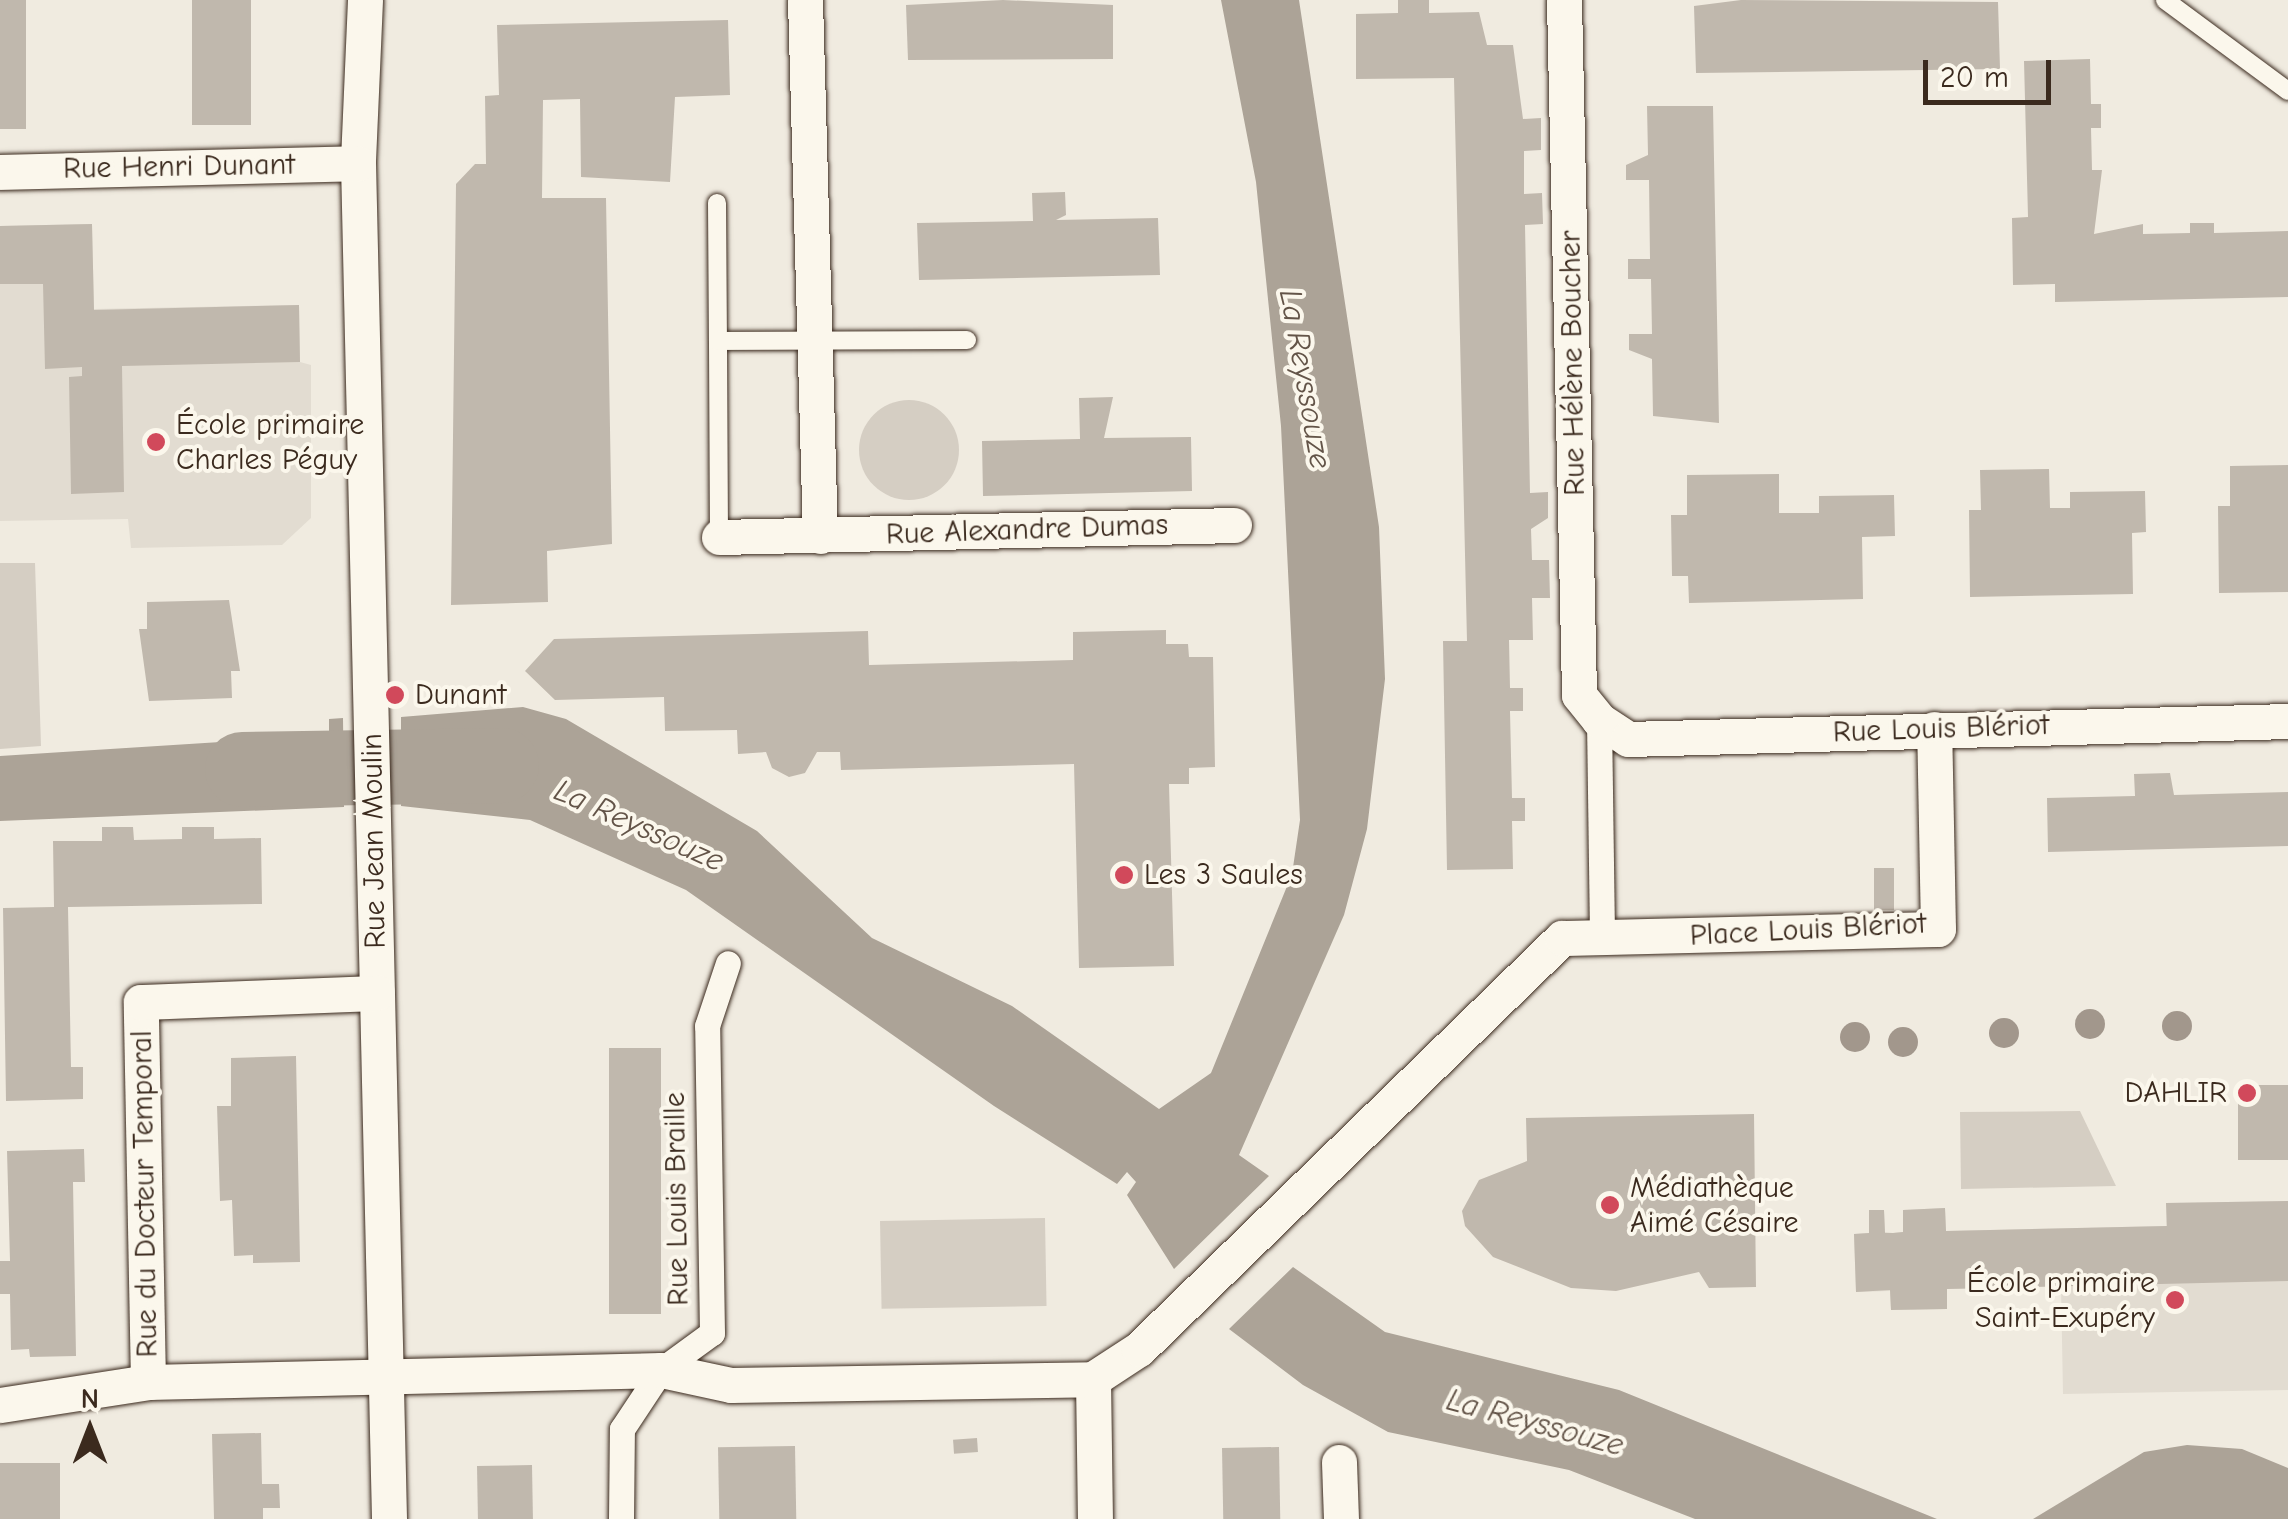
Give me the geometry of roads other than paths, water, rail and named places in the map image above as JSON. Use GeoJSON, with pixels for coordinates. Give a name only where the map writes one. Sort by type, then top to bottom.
{"type":"FeatureCollection","features":[{"type":"Feature","properties":{"kind":"street","name":"Rue Jean Moulin"},"geometry":{"type":"LineString","coordinates":[[365,0],[358,163],[388,1519]]}},
{"type":"Feature","properties":{"kind":"street"},"geometry":{"type":"LineString","coordinates":[[804,0],[820,536]]}},
{"type":"Feature","properties":{"kind":"street","name":"Rue Hélène Boucher"},"geometry":{"type":"LineString","coordinates":[[1564,0],[1579,694],[1599,720]]}},
{"type":"Feature","properties":{"kind":"street","name":"Rue Henri Dunant"},"geometry":{"type":"LineString","coordinates":[[0,172],[358,163]]}},
{"type":"Feature","properties":{"kind":"street","name":"Rue Alexandre Dumas"},"geometry":{"type":"LineString","coordinates":[[719,537],[1234,524]]}},
{"type":"Feature","properties":{"kind":"street"},"geometry":{"type":"LineString","coordinates":[[1599,720],[1602,938]]}},
{"type":"Feature","properties":{"kind":"street","name":"Rue Louis Blériot"},"geometry":{"type":"LineString","coordinates":[[1599,720],[1628,739],[2288,721]]}},
{"type":"Feature","properties":{"kind":"street","name":"Place Louis Blériot"},"geometry":{"type":"LineString","coordinates":[[1092,1379],[1139,1349],[1355,1145],[1513,982],[1562,938],[1938,929],[1934,729]]}},
{"type":"Feature","properties":{"kind":"street","name":"Rue Louis Braille"},"geometry":{"type":"LineString","coordinates":[[620,1519],[622,1429],[661,1370],[712,1333],[707,1026],[728,963]]}},
{"type":"Feature","properties":{"kind":"street","name":"Rue du Docteur Temporal"},"geometry":{"type":"LineString","coordinates":[[148,1382],[141,1002],[377,992]]}},
{"type":"Feature","properties":{"kind":"street"},"geometry":{"type":"LineString","coordinates":[[0,1406],[148,1382],[384,1380],[661,1370],[731,1385],[1092,1379],[1095,1519]]}},
{"type":"Feature","properties":{"kind":"street"},"geometry":{"type":"LineString","coordinates":[[1339,1462],[1341,1519]]}},
{"type":"Feature","properties":{"kind":"lane"},"geometry":{"type":"LineString","coordinates":[[2166,0],[2288,91]]}},
{"type":"Feature","properties":{"kind":"lane","name":"Rue Alexandre Dumas"},"geometry":{"type":"LineString","coordinates":[[717,204],[719,537]]}},
{"type":"Feature","properties":{"kind":"lane"},"geometry":{"type":"LineString","coordinates":[[718,341],[967,340]]}},
{"type":"Feature","properties":{"kind":"water"},"geometry":{"type":"Polygon","coordinates":[[[1221,0],[1299,0],[1379,527],[1385,679],[1367,829],[1344,915],[1239,1155],[1269,1176],[1174,1269],[1127,1195],[1136,1182],[1127,1172],[1117,1184],[994,1106],[686,890],[530,820],[401,806],[401,717],[523,707],[566,719],[757,831],[872,938],[1012,1006],[1159,1109],[1211,1073],[1292,874],[1300,820],[1281,426],[1256,182],[1221,0]]]}},
{"type":"Feature","properties":{"kind":"water"},"geometry":{"type":"Polygon","coordinates":[[[343,718],[344,807],[0,821],[0,756],[329,735],[329,719],[343,718]]]}},
{"type":"Feature","properties":{"kind":"water"},"geometry":{"type":"Polygon","coordinates":[[[1293,1267],[1385,1332],[1619,1390],[1937,1519],[1695,1519],[1569,1470],[1388,1432],[1303,1385],[1229,1329],[1293,1267]]]}},
{"type":"Feature","properties":{"kind":"water"},"geometry":{"type":"Polygon","coordinates":[[[2187,1445],[2242,1449],[2288,1468],[2288,1519],[2033,1519],[2144,1452],[2187,1445]]]}},
{"type":"Feature","properties":{"kind":"waterway","name":"La Reyssouze"},"geometry":{"type":"LineString","coordinates":[[242,769],[501,765]]}},
{"type":"Feature","properties":{"kind":"place","name":"École primaire Charles Péguy"},"geometry":{"type":"Point","coordinates":[156,442]}},
{"type":"Feature","properties":{"kind":"place","name":"Dunant"},"geometry":{"type":"Point","coordinates":[395,695]}},
{"type":"Feature","properties":{"kind":"place","name":"Les 3 Saules"},"geometry":{"type":"Point","coordinates":[1124,875]}},
{"type":"Feature","properties":{"kind":"place","name":"DAHLIR"},"geometry":{"type":"Point","coordinates":[2247,1093]}},
{"type":"Feature","properties":{"kind":"place","name":"Médiathèque Aimé Césaire"},"geometry":{"type":"Point","coordinates":[1610,1205]}},
{"type":"Feature","properties":{"kind":"place","name":"École primaire Saint-Exupéry"},"geometry":{"type":"Point","coordinates":[2175,1300]}}]}
